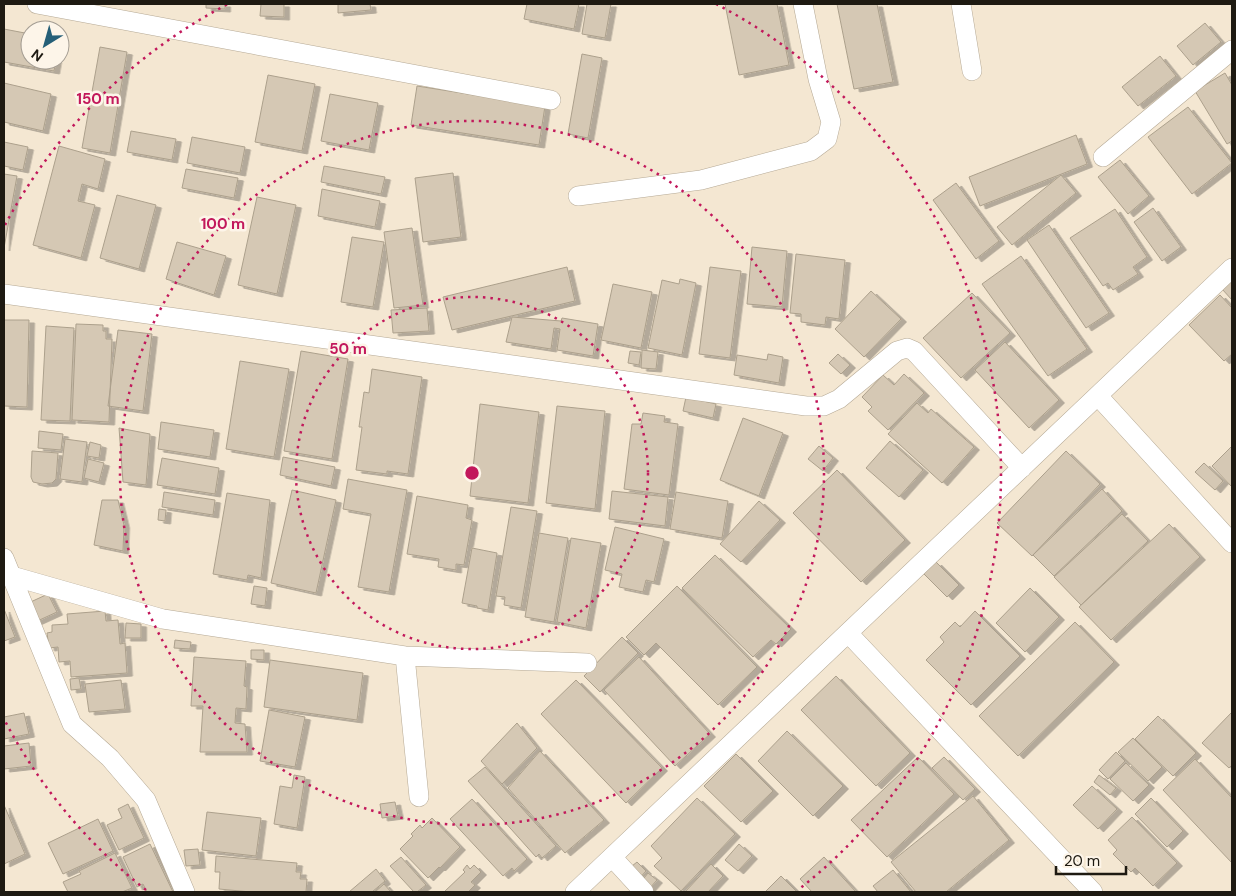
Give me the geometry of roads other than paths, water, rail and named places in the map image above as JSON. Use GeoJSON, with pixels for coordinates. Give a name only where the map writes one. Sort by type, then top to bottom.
{"type":"FeatureCollection","features":[{"type":"Feature","properties":{"kind":"street"},"geometry":{"type":"LineString","coordinates":[[37,4],[551,100]]}},
{"type":"Feature","properties":{"kind":"street"},"geometry":{"type":"LineString","coordinates":[[578,196],[701,180],[811,151],[827,139],[831,122],[818,79],[803,4]]}},
{"type":"Feature","properties":{"kind":"street"},"geometry":{"type":"LineString","coordinates":[[961,4],[972,71]]}},
{"type":"Feature","properties":{"kind":"street"},"geometry":{"type":"LineString","coordinates":[[1103,157],[1231,54]]}},
{"type":"Feature","properties":{"kind":"street"},"geometry":{"type":"LineString","coordinates":[[575,892],[1232,268]]}},
{"type":"Feature","properties":{"kind":"street"},"geometry":{"type":"LineString","coordinates":[[4,294],[806,406],[824,406],[839,399],[897,351],[907,348],[914,351],[1022,468]]}},
{"type":"Feature","properties":{"kind":"street"},"geometry":{"type":"LineString","coordinates":[[1098,396],[1232,543]]}},
{"type":"Feature","properties":{"kind":"street"},"geometry":{"type":"LineString","coordinates":[[4,558],[72,724],[110,758],[146,800],[185,892]]}},
{"type":"Feature","properties":{"kind":"street"},"geometry":{"type":"LineString","coordinates":[[12,576],[163,619],[405,656],[587,663]]}},
{"type":"Feature","properties":{"kind":"street"},"geometry":{"type":"LineString","coordinates":[[848,633],[1093,892]]}},
{"type":"Feature","properties":{"kind":"street"},"geometry":{"type":"LineString","coordinates":[[405,656],[419,797]]}},
{"type":"Feature","properties":{"kind":"street"},"geometry":{"type":"LineString","coordinates":[[612,857],[644,892]]}}]}
